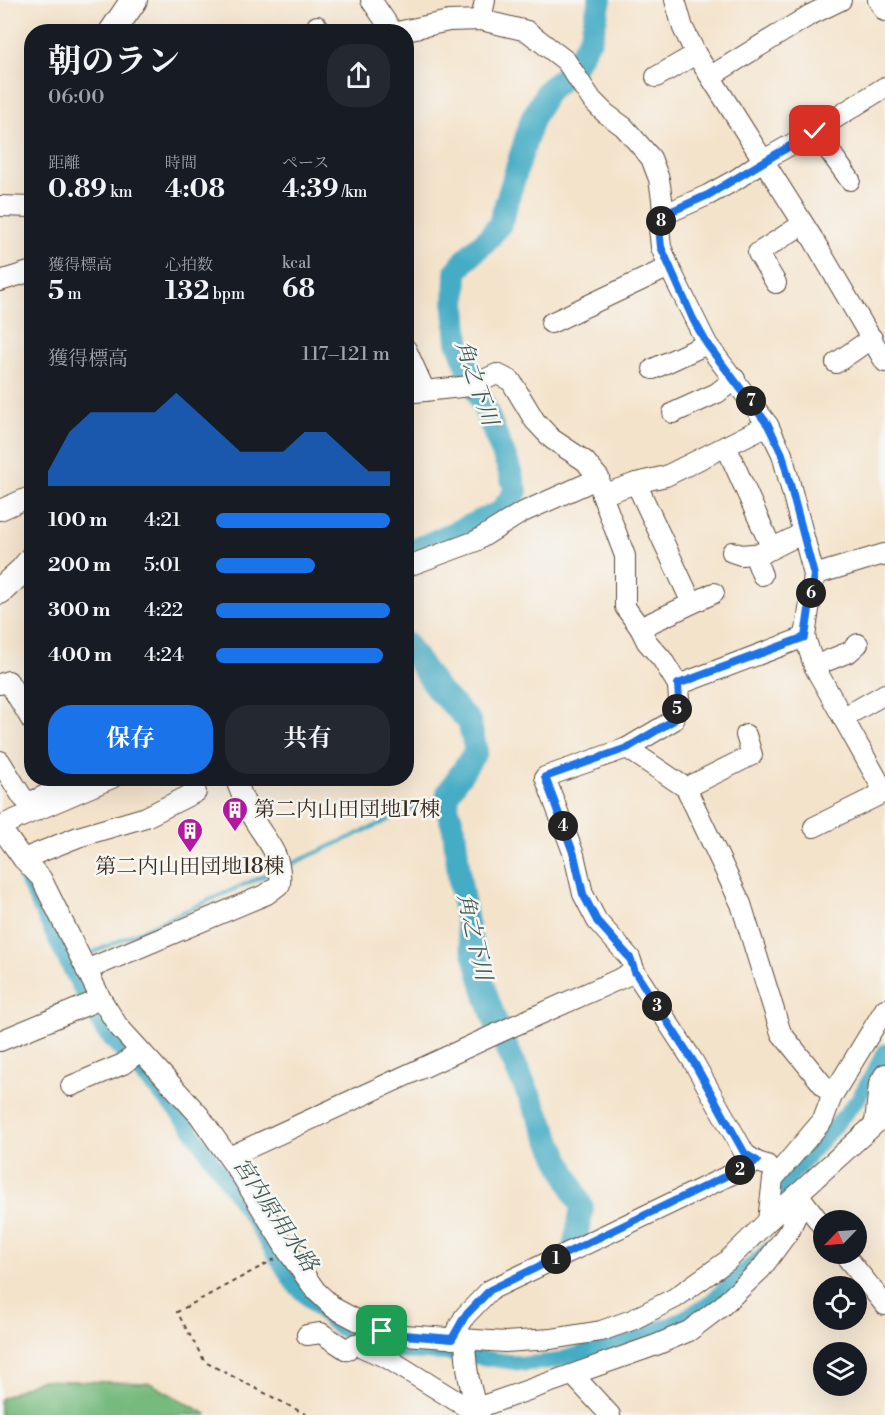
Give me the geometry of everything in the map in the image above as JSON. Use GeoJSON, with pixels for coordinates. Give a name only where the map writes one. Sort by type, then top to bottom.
{"type":"FeatureCollection","features":[{"type":"Feature","properties":{"kind":"main road"},"geometry":{"type":"LineString","coordinates":[[117,24],[134,0]]}},
{"type":"Feature","properties":{"kind":"main road"},"geometry":{"type":"LineString","coordinates":[[0,591],[24,571]]}},
{"type":"Feature","properties":{"kind":"street"},"geometry":{"type":"LineString","coordinates":[[371,0],[389,24]]}},
{"type":"Feature","properties":{"kind":"street"},"geometry":{"type":"LineString","coordinates":[[481,20],[484,0]]}},
{"type":"Feature","properties":{"kind":"street"},"geometry":{"type":"LineString","coordinates":[[675,0],[683,28],[696,54],[803,224],[885,362]]}},
{"type":"Feature","properties":{"kind":"street"},"geometry":{"type":"LineString","coordinates":[[711,75],[810,15],[841,0]]}},
{"type":"Feature","properties":{"kind":"street"},"geometry":{"type":"LineString","coordinates":[[878,0],[885,11]]}},
{"type":"Feature","properties":{"kind":"street"},"geometry":{"type":"LineString","coordinates":[[414,28],[450,21],[481,20],[527,31],[570,67],[592,100],[624,127],[651,158],[659,179],[663,215],[659,228],[661,247],[669,267],[707,344],[768,425],[782,454],[814,575],[805,637],[814,666],[885,793],[814,827]]}},
{"type":"Feature","properties":{"kind":"street"},"geometry":{"type":"LineString","coordinates":[[656,77],[696,54]]}},
{"type":"Feature","properties":{"kind":"street"},"geometry":{"type":"LineString","coordinates":[[663,215],[737,179],[762,161],[885,87]]}},
{"type":"Feature","properties":{"kind":"street"},"geometry":{"type":"LineString","coordinates":[[815,131],[850,180]]}},
{"type":"Feature","properties":{"kind":"street"},"geometry":{"type":"LineString","coordinates":[[0,206],[24,207]]}},
{"type":"Feature","properties":{"kind":"street"},"geometry":{"type":"LineString","coordinates":[[776,283],[758,253],[803,224]]}},
{"type":"Feature","properties":{"kind":"street"},"geometry":{"type":"LineString","coordinates":[[551,323],[669,267]]}},
{"type":"Feature","properties":{"kind":"street"},"geometry":{"type":"LineString","coordinates":[[0,281],[24,274]]}},
{"type":"Feature","properties":{"kind":"street"},"geometry":{"type":"LineString","coordinates":[[836,363],[872,338]]}},
{"type":"Feature","properties":{"kind":"street"},"geometry":{"type":"LineString","coordinates":[[653,369],[707,344]]}},
{"type":"Feature","properties":{"kind":"street"},"geometry":{"type":"LineString","coordinates":[[416,392],[476,384],[497,374],[505,376],[511,381],[535,421],[552,439],[585,460],[600,487],[625,556],[626,607],[647,642],[662,659],[678,684],[679,701],[674,720],[627,748],[545,777],[574,855],[583,894],[597,921],[630,958],[635,972],[693,1061],[745,1154],[780,1170]]}},
{"type":"Feature","properties":{"kind":"street"},"geometry":{"type":"LineString","coordinates":[[673,413],[717,393],[735,379]]}},
{"type":"Feature","properties":{"kind":"street"},"geometry":{"type":"LineString","coordinates":[[414,564],[476,541],[521,513],[600,487],[636,483],[666,476],[768,425]]}},
{"type":"Feature","properties":{"kind":"street"},"geometry":{"type":"LineString","coordinates":[[726,447],[768,551]]}},
{"type":"Feature","properties":{"kind":"street"},"geometry":{"type":"LineString","coordinates":[[636,483],[692,603]]}},
{"type":"Feature","properties":{"kind":"street"},"geometry":{"type":"LineString","coordinates":[[0,510],[24,500]]}},
{"type":"Feature","properties":{"kind":"street"},"geometry":{"type":"LineString","coordinates":[[762,575],[755,557],[803,533]]}},
{"type":"Feature","properties":{"kind":"street"},"geometry":{"type":"LineString","coordinates":[[732,552],[741,555],[768,551]]}},
{"type":"Feature","properties":{"kind":"street"},"geometry":{"type":"LineString","coordinates":[[814,575],[884,554],[885,556]]}},
{"type":"Feature","properties":{"kind":"street"},"geometry":{"type":"LineString","coordinates":[[640,628],[714,593]]}},
{"type":"Feature","properties":{"kind":"street"},"geometry":{"type":"LineString","coordinates":[[678,684],[805,637]]}},
{"type":"Feature","properties":{"kind":"street"},"geometry":{"type":"LineString","coordinates":[[814,666],[849,652],[858,644]]}},
{"type":"Feature","properties":{"kind":"street"},"geometry":{"type":"LineString","coordinates":[[0,684],[8,681],[24,708]]}},
{"type":"Feature","properties":{"kind":"street"},"geometry":{"type":"LineString","coordinates":[[844,717],[885,694]]}},
{"type":"Feature","properties":{"kind":"street"},"geometry":{"type":"LineString","coordinates":[[686,788],[752,755],[746,735]]}},
{"type":"Feature","properties":{"kind":"street"},"geometry":{"type":"LineString","coordinates":[[627,748],[686,788],[741,904],[782,1033],[832,1096]]}},
{"type":"Feature","properties":{"kind":"street"},"geometry":{"type":"LineString","coordinates":[[0,761],[23,798],[31,802],[60,786]]}},
{"type":"Feature","properties":{"kind":"street"},"geometry":{"type":"LineString","coordinates":[[93,786],[0,826],[23,859],[41,878],[86,969],[93,1003],[118,1026],[133,1057],[199,1115],[229,1157],[315,1291],[359,1335],[387,1358],[470,1409],[573,1375],[656,1345],[689,1330],[722,1306],[761,1269],[789,1231],[800,1197]]}},
{"type":"Feature","properties":{"kind":"street"},"geometry":{"type":"LineString","coordinates":[[86,969],[267,894],[280,884],[280,869],[270,844],[250,815],[238,786]]}},
{"type":"Feature","properties":{"kind":"street"},"geometry":{"type":"LineString","coordinates":[[23,859],[78,837],[146,817],[196,792]]}},
{"type":"Feature","properties":{"kind":"street"},"geometry":{"type":"LineString","coordinates":[[229,1157],[635,972]]}},
{"type":"Feature","properties":{"kind":"street"},"geometry":{"type":"LineString","coordinates":[[0,1041],[93,1003]]}},
{"type":"Feature","properties":{"kind":"street"},"geometry":{"type":"LineString","coordinates":[[768,1221],[773,1179],[824,1120],[832,1096],[885,1010]]}},
{"type":"Feature","properties":{"kind":"street"},"geometry":{"type":"LineString","coordinates":[[71,1086],[133,1057]]}},
{"type":"Feature","properties":{"kind":"street"},"geometry":{"type":"LineString","coordinates":[[359,1335],[404,1335],[505,1342],[551,1339],[601,1331],[632,1320],[675,1298],[727,1261],[768,1221],[800,1197],[880,1119],[879,1084],[885,1074]]}},
{"type":"Feature","properties":{"kind":"street"},"geometry":{"type":"LineString","coordinates":[[470,1409],[466,1369],[459,1340],[465,1316],[490,1290],[757,1161]]}},
{"type":"Feature","properties":{"kind":"street"},"geometry":{"type":"LineString","coordinates":[[800,1197],[813,1214]]}},
{"type":"Feature","properties":{"kind":"street"},"geometry":{"type":"LineString","coordinates":[[852,1264],[885,1305]]}},
{"type":"Feature","properties":{"kind":"street"},"geometry":{"type":"LineString","coordinates":[[307,1335],[321,1333],[347,1350],[359,1335]]}},
{"type":"Feature","properties":{"kind":"street"},"geometry":{"type":"LineString","coordinates":[[573,1375],[610,1415]]}},
{"type":"Feature","properties":{"kind":"path"},"geometry":{"type":"LineString","coordinates":[[272,1260],[177,1312],[205,1362],[307,1415]]}},
{"type":"Feature","properties":{"kind":"green space"},"geometry":{"type":"Polygon","coordinates":[[[39,1380],[150,1383],[208,1415],[0,1415],[0,1399],[39,1380]]]}},
{"type":"Feature","properties":{"kind":"waterway","name":"角之下川"},"geometry":{"type":"LineString","coordinates":[[414,552],[501,512],[516,491],[458,342],[455,308],[456,272],[500,224],[532,119],[548,90],[565,76],[591,37],[600,0]]}},
{"type":"Feature","properties":{"kind":"waterway","name":"角之下川"},"geometry":{"type":"LineString","coordinates":[[414,656],[438,690],[469,721],[476,751],[448,793],[447,807],[454,829],[469,935],[498,1029],[582,1208],[575,1243]]}},
{"type":"Feature","properties":{"kind":"waterway"},"geometry":{"type":"LineString","coordinates":[[287,866],[448,793]]}},
{"type":"Feature","properties":{"kind":"waterway"},"geometry":{"type":"LineString","coordinates":[[94,952],[274,871]]}},
{"type":"Feature","properties":{"kind":"waterway","name":"宮内原用水路"},"geometry":{"type":"LineString","coordinates":[[25,877],[103,1032],[188,1125],[293,1285],[337,1327],[387,1351],[457,1354],[525,1364],[555,1361],[672,1324],[706,1305],[769,1249]]}},
{"type":"Feature","properties":{"kind":"waterway","name":"宮内原用水路"},"geometry":{"type":"LineString","coordinates":[[781,1188],[858,1099],[885,1051]]}},
{"type":"Feature","properties":{"kind":"place","name":"第二内山田団地17棟"},"geometry":{"type":"Point","coordinates":[235,833]}},
{"type":"Feature","properties":{"kind":"place","name":"第二内山田団地18棟"},"geometry":{"type":"Point","coordinates":[190,854]}},
{"type":"Feature","properties":{"kind":"route"},"geometry":{"type":"LineString","coordinates":[[382,1331],[452,1339],[465,1316],[490,1290],[757,1161],[745,1154],[693,1061],[635,972],[630,958],[597,921],[583,894],[574,855],[545,777],[627,748],[674,720],[679,701],[678,684],[805,637],[814,575],[782,454],[768,425],[707,344],[693,319],[661,247],[659,228],[663,215],[737,179],[762,161],[815,131]]}}]}
